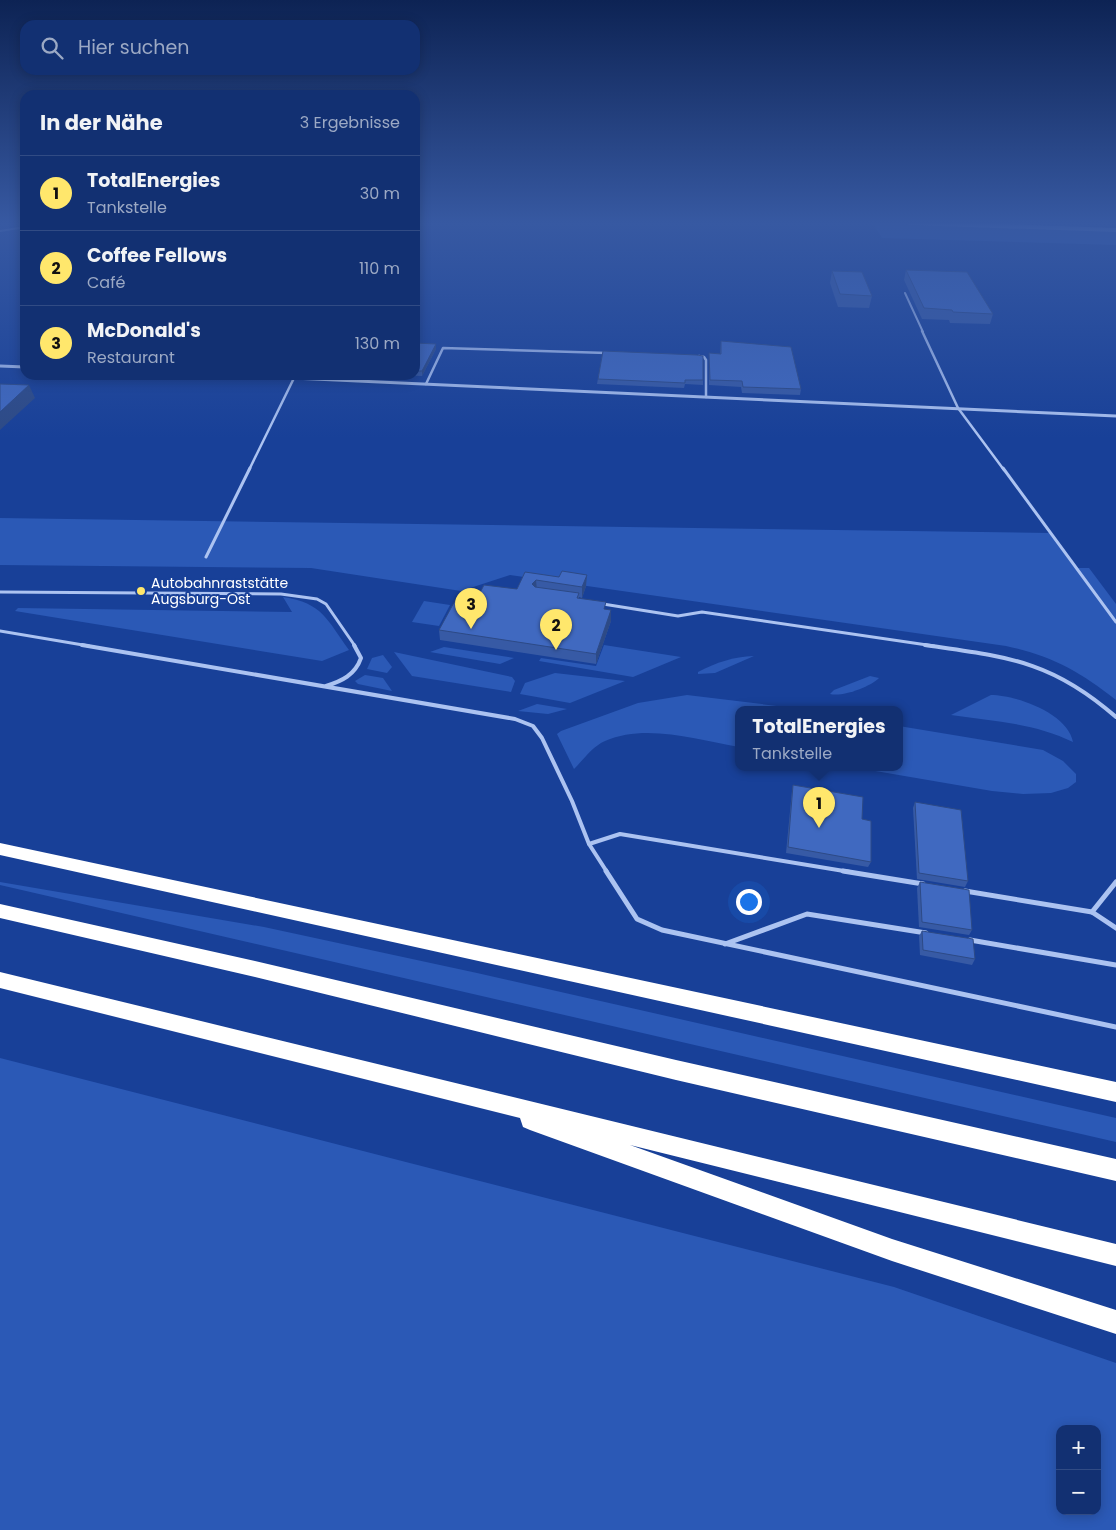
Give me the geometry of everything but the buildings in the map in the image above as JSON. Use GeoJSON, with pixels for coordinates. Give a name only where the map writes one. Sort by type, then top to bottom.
{"type":"FeatureCollection","features":[{"type":"Feature","properties":{"kind":"highway"},"geometry":{"type":"LineString","coordinates":[[0,849],[1116,1092]]}},
{"type":"Feature","properties":{"kind":"highway"},"geometry":{"type":"LineString","coordinates":[[0,911],[255,968],[676,1070],[1116,1170]]}},
{"type":"Feature","properties":{"kind":"highway"},"geometry":{"type":"LineString","coordinates":[[0,980],[1116,1255]]}},
{"type":"Feature","properties":{"kind":"highway"},"geometry":{"type":"LineString","coordinates":[[453,1092],[892,1250],[1116,1322]]}},
{"type":"Feature","properties":{"kind":"street"},"geometry":{"type":"LineString","coordinates":[[0,366],[20,367]]}},
{"type":"Feature","properties":{"kind":"street"},"geometry":{"type":"LineString","coordinates":[[338,380],[1116,416]]}},
{"type":"Feature","properties":{"kind":"lane"},"geometry":{"type":"LineString","coordinates":[[906,294],[958,408],[1116,622]]}},
{"type":"Feature","properties":{"kind":"lane"},"geometry":{"type":"LineString","coordinates":[[426,384],[443,348],[614,353]]}},
{"type":"Feature","properties":{"kind":"lane"},"geometry":{"type":"LineString","coordinates":[[697,356],[704,357],[706,360],[706,397]]}},
{"type":"Feature","properties":{"kind":"lane"},"geometry":{"type":"LineString","coordinates":[[206,557],[293,380]]}},
{"type":"Feature","properties":{"kind":"lane"},"geometry":{"type":"LineString","coordinates":[[0,592],[281,594],[317,599],[326,604],[361,658],[355,671],[347,677],[323,687]]}},
{"type":"Feature","properties":{"kind":"lane"},"geometry":{"type":"LineString","coordinates":[[593,602],[678,616],[702,612],[1007,657],[1032,663],[1059,675],[1096,700],[1116,717]]}},
{"type":"Feature","properties":{"kind":"lane"},"geometry":{"type":"LineString","coordinates":[[0,631],[515,719],[533,726],[542,738],[565,785],[590,844],[637,919],[662,930],[1116,1027]]}},
{"type":"Feature","properties":{"kind":"lane"},"geometry":{"type":"LineString","coordinates":[[590,844],[620,834],[925,885]]}},
{"type":"Feature","properties":{"kind":"lane"},"geometry":{"type":"LineString","coordinates":[[1092,912],[1116,882]]}},
{"type":"Feature","properties":{"kind":"lane"},"geometry":{"type":"LineString","coordinates":[[954,890],[1092,912],[1116,928]]}},
{"type":"Feature","properties":{"kind":"lane"},"geometry":{"type":"LineString","coordinates":[[725,944],[807,914],[930,933]]}},
{"type":"Feature","properties":{"kind":"lane"},"geometry":{"type":"LineString","coordinates":[[967,939],[1116,965]]}},
{"type":"Feature","properties":{"kind":"shaded area"},"geometry":{"type":"Polygon","coordinates":[[[0,518],[1050,533],[1075,568],[1089,568],[1116,604],[1116,700],[1090,681],[1064,666],[1037,655],[1006,646],[510,575],[461,591],[311,568],[0,565],[0,518]]]}},
{"type":"Feature","properties":{"kind":"shaded area"},"geometry":{"type":"Polygon","coordinates":[[[283,597],[316,608],[323,614],[349,650],[322,661],[15,611],[18,608],[292,612],[283,597]]]}},
{"type":"Feature","properties":{"kind":"shaded area"},"geometry":{"type":"Polygon","coordinates":[[[424,601],[450,605],[439,626],[412,622],[424,601]]]}},
{"type":"Feature","properties":{"kind":"shaded area"},"geometry":{"type":"Polygon","coordinates":[[[604,645],[681,657],[633,677],[539,661],[541,658],[596,666],[604,645]]]}},
{"type":"Feature","properties":{"kind":"shaded area"},"geometry":{"type":"Polygon","coordinates":[[[444,647],[514,658],[500,664],[430,652],[444,647]]]}},
{"type":"Feature","properties":{"kind":"shaded area"},"geometry":{"type":"Polygon","coordinates":[[[394,652],[512,677],[515,681],[511,692],[412,676],[394,652]]]}},
{"type":"Feature","properties":{"kind":"shaded area"},"geometry":{"type":"Polygon","coordinates":[[[383,655],[392,667],[387,673],[367,669],[372,658],[383,655]]]}},
{"type":"Feature","properties":{"kind":"shaded area"},"geometry":{"type":"Polygon","coordinates":[[[754,656],[715,673],[698,674],[698,672],[705,668],[725,661],[754,656]]]}},
{"type":"Feature","properties":{"kind":"shaded area"},"geometry":{"type":"Polygon","coordinates":[[[555,673],[625,681],[570,703],[520,694],[525,683],[555,673]]]}},
{"type":"Feature","properties":{"kind":"shaded area"},"geometry":{"type":"Polygon","coordinates":[[[365,675],[383,678],[392,691],[358,684],[355,681],[365,675]]]}},
{"type":"Feature","properties":{"kind":"shaded area"},"geometry":{"type":"Polygon","coordinates":[[[870,676],[879,678],[856,691],[835,695],[830,694],[834,690],[870,676]]]}},
{"type":"Feature","properties":{"kind":"shaded area"},"geometry":{"type":"Polygon","coordinates":[[[687,695],[777,706],[735,706],[735,746],[689,737],[637,733],[601,743],[574,769],[557,734],[638,703],[687,695]]]}},
{"type":"Feature","properties":{"kind":"shaded area"},"geometry":{"type":"Polygon","coordinates":[[[991,695],[1027,702],[1051,714],[1062,722],[1073,742],[1029,727],[951,715],[991,695]]]}},
{"type":"Feature","properties":{"kind":"shaded area"},"geometry":{"type":"Polygon","coordinates":[[[537,704],[567,709],[548,714],[518,711],[537,704]]]}},
{"type":"Feature","properties":{"kind":"shaded area"},"geometry":{"type":"Polygon","coordinates":[[[903,727],[1043,750],[1063,761],[1076,774],[1076,782],[1068,788],[1051,793],[1023,794],[992,791],[875,771],[903,771],[903,727]]]}},
{"type":"Feature","properties":{"kind":"shaded area"},"geometry":{"type":"Polygon","coordinates":[[[0,882],[264,927],[477,973],[1116,1118],[1116,1142],[0,885],[0,882]]]}},
{"type":"Feature","properties":{"kind":"shaded area"},"geometry":{"type":"Polygon","coordinates":[[[0,1058],[894,1287],[1116,1363],[1116,1530],[0,1530],[0,1058]]]}},
{"type":"Feature","properties":{"kind":"place","name":"Autobahnraststätte Augsburg-Ost"},"geometry":{"type":"Point","coordinates":[141,591]}},
{"type":"Feature","properties":{"kind":"place","name":"McDonald's"},"geometry":{"type":"Point","coordinates":[471,629]}},
{"type":"Feature","properties":{"kind":"place","name":"Coffee Fellows"},"geometry":{"type":"Point","coordinates":[556,650]}},
{"type":"Feature","properties":{"kind":"place","name":"TotalEnergies"},"geometry":{"type":"Point","coordinates":[819,828]}}]}
